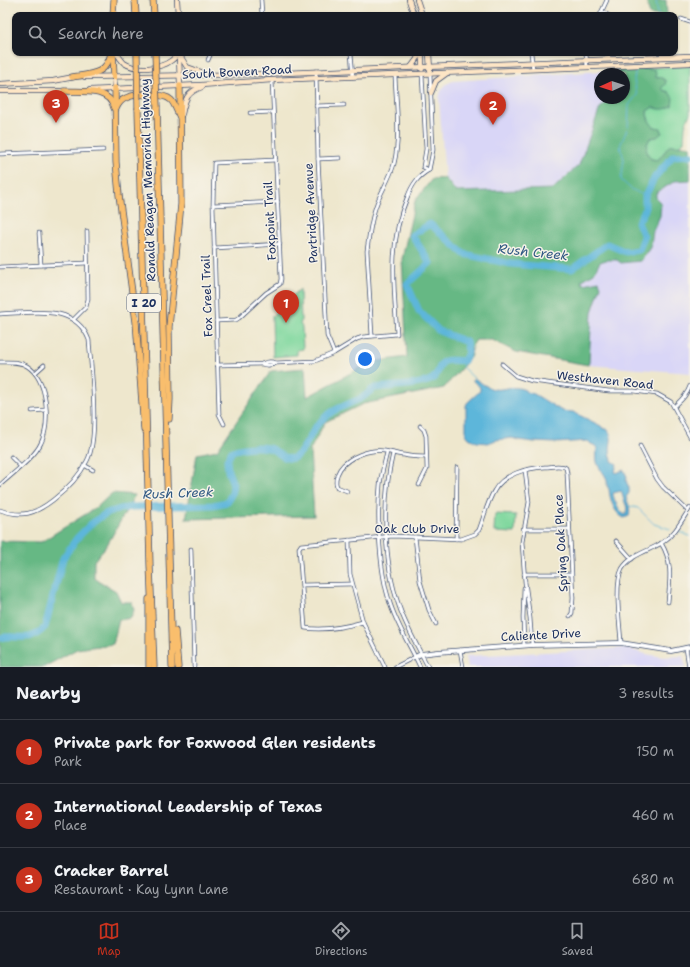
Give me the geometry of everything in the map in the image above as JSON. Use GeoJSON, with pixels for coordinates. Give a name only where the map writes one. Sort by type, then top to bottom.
{"type":"FeatureCollection","features":[{"type":"Feature","properties":{"kind":"highway"},"geometry":{"type":"LineString","coordinates":[[113,12],[114,0]]}},
{"type":"Feature","properties":{"kind":"highway"},"geometry":{"type":"LineString","coordinates":[[136,0],[136,12]]}},
{"type":"Feature","properties":{"kind":"highway"},"geometry":{"type":"LineString","coordinates":[[153,0],[154,12]]}},
{"type":"Feature","properties":{"kind":"highway"},"geometry":{"type":"LineString","coordinates":[[72,78],[98,72],[104,68],[111,56]]}},
{"type":"Feature","properties":{"kind":"highway"},"geometry":{"type":"LineString","coordinates":[[112,56],[114,77]]}},
{"type":"Feature","properties":{"kind":"highway","name":"Ronald Reagan Memorial Highway"},"geometry":{"type":"LineString","coordinates":[[137,56],[148,497],[154,667]]}},
{"type":"Feature","properties":{"kind":"highway","name":"Ronald Reagan Memorial Highway"},"geometry":{"type":"LineString","coordinates":[[155,56],[172,667]]}},
{"type":"Feature","properties":{"kind":"highway"},"geometry":{"type":"LineString","coordinates":[[167,452],[170,399],[169,327],[181,204],[180,86]]}},
{"type":"Feature","properties":{"kind":"highway"},"geometry":{"type":"LineString","coordinates":[[115,88],[116,162],[140,360],[142,412],[148,470]]}},
{"type":"Feature","properties":{"kind":"highway"},"geometry":{"type":"LineString","coordinates":[[64,91],[98,92],[105,94],[113,104],[115,120]]}},
{"type":"Feature","properties":{"kind":"highway"},"geometry":{"type":"LineString","coordinates":[[115,110],[120,102],[128,97],[164,96],[172,100],[181,119]]}},
{"type":"Feature","properties":{"kind":"highway"},"geometry":{"type":"LineString","coordinates":[[149,667],[148,620],[150,565]]}},
{"type":"Feature","properties":{"kind":"highway"},"geometry":{"type":"LineString","coordinates":[[171,598],[178,667]]}},
{"type":"Feature","properties":{"kind":"main road"},"geometry":{"type":"LineString","coordinates":[[177,0],[178,12]]}},
{"type":"Feature","properties":{"kind":"main road"},"geometry":{"type":"LineString","coordinates":[[409,0],[413,12]]}},
{"type":"Feature","properties":{"kind":"main road"},"geometry":{"type":"LineString","coordinates":[[417,0],[421,12]]}},
{"type":"Feature","properties":{"kind":"main road"},"geometry":{"type":"LineString","coordinates":[[119,56],[124,62],[131,66],[142,68],[167,64],[176,56]]}},
{"type":"Feature","properties":{"kind":"main road"},"geometry":{"type":"LineString","coordinates":[[179,56],[180,86]]}},
{"type":"Feature","properties":{"kind":"main road"},"geometry":{"type":"LineString","coordinates":[[181,56],[187,67],[206,74]]}},
{"type":"Feature","properties":{"kind":"main road"},"geometry":{"type":"LineString","coordinates":[[411,67],[419,56]]}},
{"type":"Feature","properties":{"kind":"main road"},"geometry":{"type":"LineString","coordinates":[[421,56],[422,74]]}},
{"type":"Feature","properties":{"kind":"main road"},"geometry":{"type":"LineString","coordinates":[[429,56],[430,73]]}},
{"type":"Feature","properties":{"kind":"main road","name":"South Bowen Road"},"geometry":{"type":"LineString","coordinates":[[0,84],[53,81],[72,78],[352,70],[690,56]]}},
{"type":"Feature","properties":{"kind":"main road","name":"South Bowen Road"},"geometry":{"type":"LineString","coordinates":[[0,91],[64,91],[272,80],[690,62]]}},
{"type":"Feature","properties":{"kind":"main road"},"geometry":{"type":"LineString","coordinates":[[431,94],[436,82],[448,73]]}},
{"type":"Feature","properties":{"kind":"main road"},"geometry":{"type":"LineString","coordinates":[[114,77],[115,88]]}},
{"type":"Feature","properties":{"kind":"main road"},"geometry":{"type":"LineString","coordinates":[[15,83],[17,91]]}},
{"type":"Feature","properties":{"kind":"main road"},"geometry":{"type":"LineString","coordinates":[[181,119],[184,102],[189,94],[209,84]]}},
{"type":"Feature","properties":{"kind":"street"},"geometry":{"type":"LineString","coordinates":[[261,0],[262,12]]}},
{"type":"Feature","properties":{"kind":"street"},"geometry":{"type":"LineString","coordinates":[[602,11],[607,0]]}},
{"type":"Feature","properties":{"kind":"street"},"geometry":{"type":"LineString","coordinates":[[681,19],[690,22]]}},
{"type":"Feature","properties":{"kind":"street"},"geometry":{"type":"LineString","coordinates":[[208,60],[210,56]]}},
{"type":"Feature","properties":{"kind":"street"},"geometry":{"type":"LineString","coordinates":[[351,56],[353,77]]}},
{"type":"Feature","properties":{"kind":"street"},"geometry":{"type":"LineString","coordinates":[[531,56],[533,69]]}},
{"type":"Feature","properties":{"kind":"street"},"geometry":{"type":"LineString","coordinates":[[586,56],[587,67]]}},
{"type":"Feature","properties":{"kind":"street","name":"Partridge Avenue"},"geometry":{"type":"LineString","coordinates":[[316,71],[318,158],[327,336],[334,353]]}},
{"type":"Feature","properties":{"kind":"street"},"geometry":{"type":"LineString","coordinates":[[429,170],[433,150],[430,73]]}},
{"type":"Feature","properties":{"kind":"street"},"geometry":{"type":"LineString","coordinates":[[422,74],[426,141],[423,167],[429,170]]}},
{"type":"Feature","properties":{"kind":"street"},"geometry":{"type":"LineString","coordinates":[[372,336],[367,251],[372,218],[376,204],[389,178],[396,153],[398,135],[396,75]]}},
{"type":"Feature","properties":{"kind":"street","name":"Foxpoint Trail"},"geometry":{"type":"LineString","coordinates":[[216,321],[236,320],[266,293],[280,284],[282,280],[272,80]]}},
{"type":"Feature","properties":{"kind":"street"},"geometry":{"type":"LineString","coordinates":[[316,106],[344,105]]}},
{"type":"Feature","properties":{"kind":"street"},"geometry":{"type":"LineString","coordinates":[[250,113],[273,112]]}},
{"type":"Feature","properties":{"kind":"street"},"geometry":{"type":"LineString","coordinates":[[0,154],[103,150]]}},
{"type":"Feature","properties":{"kind":"street"},"geometry":{"type":"LineString","coordinates":[[318,158],[340,158]]}},
{"type":"Feature","properties":{"kind":"street","name":"Fox Creel Trail"},"geometry":{"type":"LineString","coordinates":[[224,424],[219,414],[213,205],[214,163],[276,160]]}},
{"type":"Feature","properties":{"kind":"street"},"geometry":{"type":"LineString","coordinates":[[218,365],[262,364],[266,361],[276,363],[313,362],[334,353],[357,339],[397,334],[393,252],[398,222],[413,182],[421,174],[429,170]]}},
{"type":"Feature","properties":{"kind":"street"},"geometry":{"type":"LineString","coordinates":[[213,205],[278,202]]}},
{"type":"Feature","properties":{"kind":"street"},"geometry":{"type":"LineString","coordinates":[[74,320],[86,307],[88,299],[87,231]]}},
{"type":"Feature","properties":{"kind":"street"},"geometry":{"type":"LineString","coordinates":[[38,233],[41,265]]}},
{"type":"Feature","properties":{"kind":"street"},"geometry":{"type":"LineString","coordinates":[[214,248],[280,244]]}},
{"type":"Feature","properties":{"kind":"street"},"geometry":{"type":"LineString","coordinates":[[0,267],[87,263]]}},
{"type":"Feature","properties":{"kind":"street"},"geometry":{"type":"LineString","coordinates":[[0,314],[54,313],[63,315],[78,322],[89,340],[93,422],[92,444],[89,457],[78,475],[56,498],[44,508],[28,514],[18,515],[0,510]]}},
{"type":"Feature","properties":{"kind":"street"},"geometry":{"type":"LineString","coordinates":[[0,362],[21,363],[28,366],[35,373],[43,387],[46,404],[42,442],[33,454],[0,485]]}},
{"type":"Feature","properties":{"kind":"street","name":"Westhaven Road"},"geometry":{"type":"LineString","coordinates":[[502,364],[516,376],[532,382],[609,391],[650,393],[662,397],[671,402],[690,437]]}},
{"type":"Feature","properties":{"kind":"street"},"geometry":{"type":"LineString","coordinates":[[35,373],[44,366]]}},
{"type":"Feature","properties":{"kind":"street"},"geometry":{"type":"LineString","coordinates":[[674,407],[685,396],[690,386]]}},
{"type":"Feature","properties":{"kind":"street"},"geometry":{"type":"LineString","coordinates":[[32,411],[46,410]]}},
{"type":"Feature","properties":{"kind":"street"},"geometry":{"type":"LineString","coordinates":[[419,484],[425,475],[426,469],[426,436],[424,430],[420,426]]}},
{"type":"Feature","properties":{"kind":"street"},"geometry":{"type":"LineString","coordinates":[[621,643],[618,587],[622,568],[642,552],[661,543],[671,536],[689,510],[663,487],[657,479],[640,446]]}},
{"type":"Feature","properties":{"kind":"street"},"geometry":{"type":"LineString","coordinates":[[347,491],[340,488],[336,484],[337,475],[341,468],[349,460],[375,451],[426,457]]}},
{"type":"Feature","properties":{"kind":"street"},"geometry":{"type":"LineString","coordinates":[[387,452],[380,483],[380,538],[384,583],[395,617],[420,667]]}},
{"type":"Feature","properties":{"kind":"street"},"geometry":{"type":"LineString","coordinates":[[393,453],[387,482],[386,501],[390,575],[399,608],[428,667]]}},
{"type":"Feature","properties":{"kind":"street"},"geometry":{"type":"LineString","coordinates":[[11,457],[20,466]]}},
{"type":"Feature","properties":{"kind":"street"},"geometry":{"type":"LineString","coordinates":[[84,465],[93,470]]}},
{"type":"Feature","properties":{"kind":"street","name":"Oak Club Drive"},"geometry":{"type":"LineString","coordinates":[[302,586],[299,548],[302,544],[387,537],[456,539],[468,537],[475,534],[479,530],[494,492],[501,482],[525,470],[536,467],[562,466],[566,468]]}},
{"type":"Feature","properties":{"kind":"street"},"geometry":{"type":"LineString","coordinates":[[456,539],[457,467]]}},
{"type":"Feature","properties":{"kind":"street","name":"Spring Oak Place"},"geometry":{"type":"LineString","coordinates":[[566,468],[573,598],[572,613],[570,616]]}},
{"type":"Feature","properties":{"kind":"street"},"geometry":{"type":"LineString","coordinates":[[525,470],[529,502],[523,529],[522,542],[532,645]]}},
{"type":"Feature","properties":{"kind":"street"},"geometry":{"type":"LineString","coordinates":[[523,529],[570,529]]}},
{"type":"Feature","properties":{"kind":"street"},"geometry":{"type":"LineString","coordinates":[[415,537],[420,581],[429,610],[436,624]]}},
{"type":"Feature","properties":{"kind":"street"},"geometry":{"type":"LineString","coordinates":[[349,540],[350,574],[352,584],[363,622],[385,667]]}},
{"type":"Feature","properties":{"kind":"street"},"geometry":{"type":"LineString","coordinates":[[616,541],[632,559]]}},
{"type":"Feature","properties":{"kind":"street"},"geometry":{"type":"LineString","coordinates":[[661,543],[669,560],[670,582],[668,602]]}},
{"type":"Feature","properties":{"kind":"street"},"geometry":{"type":"LineString","coordinates":[[191,549],[194,667]]}},
{"type":"Feature","properties":{"kind":"street"},"geometry":{"type":"LineString","coordinates":[[524,574],[572,574]]}},
{"type":"Feature","properties":{"kind":"street"},"geometry":{"type":"LineString","coordinates":[[524,645],[523,618],[525,582]]}},
{"type":"Feature","properties":{"kind":"street"},"geometry":{"type":"LineString","coordinates":[[352,584],[302,586],[305,628],[345,627],[363,622]]}},
{"type":"Feature","properties":{"kind":"street","name":"Caliente Drive"},"geometry":{"type":"LineString","coordinates":[[395,667],[421,654],[524,645],[621,643],[671,651],[688,648]]}},
{"type":"Feature","properties":{"kind":"street"},"geometry":{"type":"LineString","coordinates":[[688,648],[689,667]]}},
{"type":"Feature","properties":{"kind":"street"},"geometry":{"type":"LineString","coordinates":[[460,650],[463,667]]}},
{"type":"Feature","properties":{"kind":"shaded area"},"geometry":{"type":"Polygon","coordinates":[[[594,72],[594,104],[605,104],[600,108],[579,165],[553,189],[456,192],[445,178],[439,98],[441,91],[446,84],[453,81],[594,72]]]}},
{"type":"Feature","properties":{"kind":"shaded area"},"geometry":{"type":"Polygon","coordinates":[[[690,180],[690,373],[588,365],[592,312],[601,286],[599,281],[583,284],[581,281],[594,273],[600,262],[606,260],[617,260],[621,263],[641,261],[653,237],[653,231],[656,225],[656,193],[675,181],[690,180]]]}},
{"type":"Feature","properties":{"kind":"shaded area"},"geometry":{"type":"Polygon","coordinates":[[[625,648],[663,657],[683,656],[686,667],[468,667],[466,656],[625,648]]]}},
{"type":"Feature","properties":{"kind":"green space"},"geometry":{"type":"Polygon","coordinates":[[[646,0],[666,0],[667,12],[649,12],[646,0]]]}},
{"type":"Feature","properties":{"kind":"green space"},"geometry":{"type":"Polygon","coordinates":[[[690,66],[690,113],[685,126],[684,142],[679,146],[670,145],[658,160],[651,159],[646,149],[647,144],[650,138],[657,137],[648,118],[647,111],[653,107],[659,109],[663,91],[658,79],[655,77],[655,70],[643,68],[690,66]]]}},
{"type":"Feature","properties":{"kind":"green space"},"geometry":{"type":"Polygon","coordinates":[[[630,70],[655,70],[655,77],[662,78],[666,81],[665,85],[662,87],[663,90],[669,92],[673,98],[672,106],[665,109],[653,107],[647,111],[648,118],[651,123],[654,127],[661,128],[662,133],[657,137],[650,138],[646,149],[651,159],[658,160],[670,145],[690,146],[690,180],[675,181],[656,193],[656,197],[661,204],[660,216],[653,231],[651,246],[641,261],[621,263],[617,260],[606,260],[600,262],[594,273],[581,281],[583,284],[599,281],[601,286],[592,312],[588,365],[516,352],[492,340],[476,340],[472,346],[471,356],[444,388],[363,404],[325,422],[310,450],[314,516],[186,519],[197,454],[217,450],[271,371],[305,368],[307,397],[371,362],[407,357],[402,259],[415,201],[432,179],[445,178],[456,192],[553,189],[579,165],[600,108],[605,104],[630,104],[630,70]]]}},
{"type":"Feature","properties":{"kind":"green space"},"geometry":{"type":"Polygon","coordinates":[[[300,289],[300,324],[302,327],[303,349],[297,350],[297,355],[273,357],[272,316],[300,289]]]}},
{"type":"Feature","properties":{"kind":"green space"},"geometry":{"type":"Polygon","coordinates":[[[112,493],[135,495],[107,545],[94,561],[94,578],[116,591],[121,602],[132,602],[134,610],[131,618],[119,620],[113,644],[77,649],[44,667],[0,667],[0,541],[41,542],[97,507],[112,493]]]}},
{"type":"Feature","properties":{"kind":"green space"},"geometry":{"type":"Polygon","coordinates":[[[495,514],[516,515],[515,533],[494,532],[495,514]]]}},
{"type":"Feature","properties":{"kind":"water"},"geometry":{"type":"Polygon","coordinates":[[[474,378],[485,386],[493,389],[520,388],[526,392],[534,394],[562,411],[573,412],[604,429],[607,429],[611,437],[610,451],[612,461],[617,464],[615,471],[616,473],[624,470],[627,477],[626,481],[629,488],[629,493],[626,497],[630,513],[629,516],[624,518],[615,510],[607,486],[607,479],[597,462],[597,448],[588,441],[555,443],[534,442],[512,438],[496,440],[488,443],[477,442],[469,438],[466,434],[466,406],[467,403],[480,391],[480,387],[473,381],[474,378]],[[622,492],[613,493],[613,496],[619,509],[625,515],[627,507],[622,492]]]}},
{"type":"Feature","properties":{"kind":"waterway"},"geometry":{"type":"LineString","coordinates":[[656,0],[658,12]]}},
{"type":"Feature","properties":{"kind":"waterway"},"geometry":{"type":"LineString","coordinates":[[636,67],[634,80],[637,95],[629,105],[628,127],[620,146],[624,159],[621,180],[631,189],[645,196]]}},
{"type":"Feature","properties":{"kind":"waterway","name":"Rush Creek"},"geometry":{"type":"LineString","coordinates":[[0,638],[34,636],[45,627],[63,558],[77,538],[91,524],[107,513],[133,507],[213,505],[227,502],[232,493],[233,484],[228,471],[227,460],[232,451],[246,448],[264,447],[272,449],[283,457],[289,459],[293,458],[297,456],[304,448],[315,428],[324,418],[334,411],[363,397],[371,390],[375,388],[422,383],[432,379],[443,362],[447,360],[464,361],[468,352],[466,342],[439,331],[419,311],[407,284],[430,263],[412,235],[430,224],[464,254],[511,264],[572,269],[607,244],[626,252],[639,250],[644,237],[638,222],[645,210],[645,196],[655,177],[673,156],[690,155]]}},
{"type":"Feature","properties":{"kind":"waterway"},"geometry":{"type":"LineString","coordinates":[[464,361],[462,367],[475,379]]}},
{"type":"Feature","properties":{"kind":"waterway"},"geometry":{"type":"LineString","coordinates":[[629,506],[638,508],[654,524],[670,529]]}},
{"type":"Feature","properties":{"kind":"waterway"},"geometry":{"type":"LineString","coordinates":[[679,532],[690,536]]}},
{"type":"Feature","properties":{"kind":"place","name":"Cracker Barrel"},"geometry":{"type":"Point","coordinates":[56,123]}},
{"type":"Feature","properties":{"kind":"place","name":"International Leadership of Texas"},"geometry":{"type":"Point","coordinates":[493,125]}},
{"type":"Feature","properties":{"kind":"place","name":"Private park for Foxwood Glen residents"},"geometry":{"type":"Point","coordinates":[286,323]}}]}
